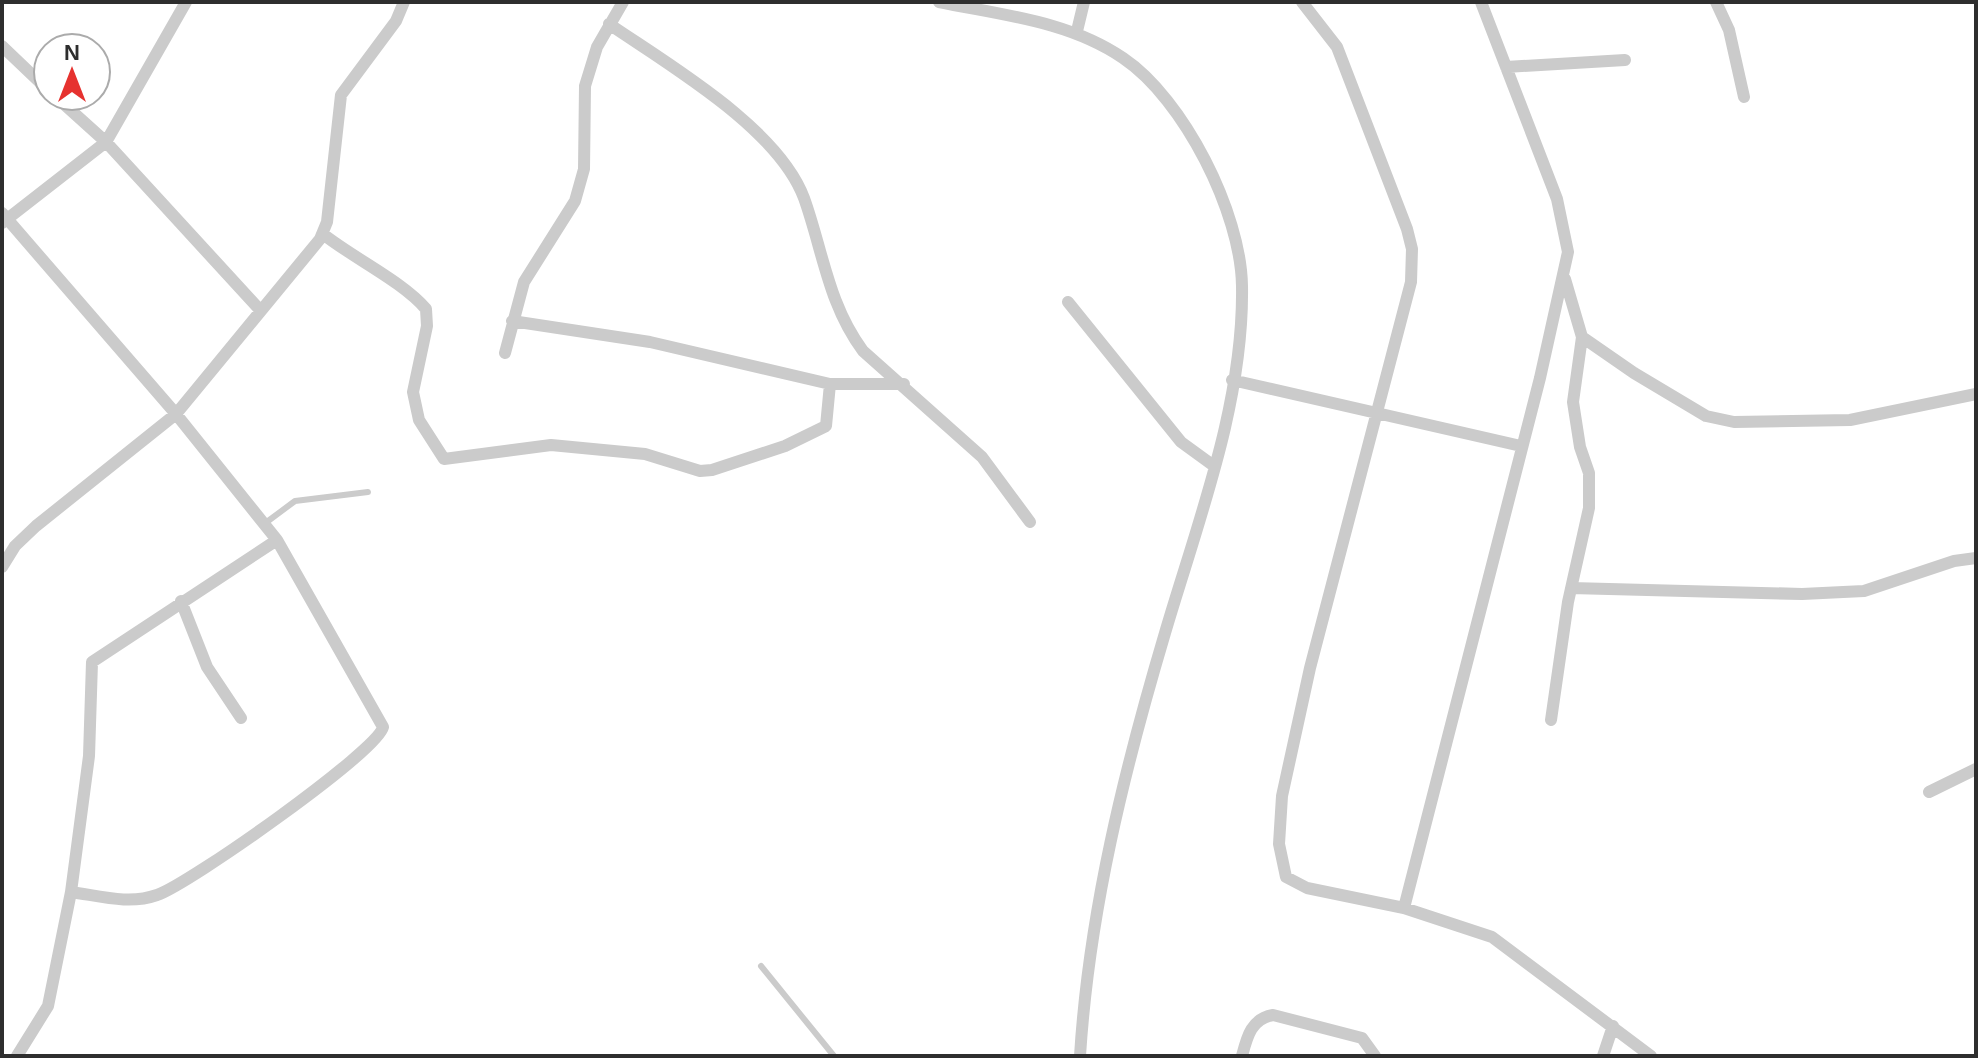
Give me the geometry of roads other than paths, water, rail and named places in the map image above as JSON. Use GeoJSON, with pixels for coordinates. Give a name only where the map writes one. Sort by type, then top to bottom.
{"type":"FeatureCollection","features":[{"type":"Feature","properties":{"kind":"street"},"geometry":{"type":"LineString","coordinates":[[71,892],[122,900],[144,899],[170,891],[292,807],[380,736],[383,727],[375,707],[277,540],[176,414],[4,218],[106,142],[186,2]]}},
{"type":"Feature","properties":{"kind":"street"},"geometry":{"type":"LineString","coordinates":[[2,565],[36,526],[176,414],[260,310],[308,257],[323,234],[341,95],[396,21],[404,2]]}},
{"type":"Feature","properties":{"kind":"street"},"geometry":{"type":"LineString","coordinates":[[505,353],[517,299],[531,268],[575,201],[584,169],[585,86],[597,47],[623,2]]}},
{"type":"Feature","properties":{"kind":"street"},"geometry":{"type":"LineString","coordinates":[[939,2],[1077,31],[1127,60],[1158,90],[1180,118],[1206,162],[1232,228],[1242,281],[1241,339],[1214,466],[1115,821],[1084,997],[1080,1056]]}},
{"type":"Feature","properties":{"kind":"street"},"geometry":{"type":"LineString","coordinates":[[1077,31],[1084,2]]}},
{"type":"Feature","properties":{"kind":"street"},"geometry":{"type":"LineString","coordinates":[[1302,2],[1337,47],[1412,249],[1411,282],[1310,668],[1279,811],[1279,844],[1286,877],[1294,883],[1404,908],[1492,937],[1651,1056]]}},
{"type":"Feature","properties":{"kind":"street"},"geometry":{"type":"LineString","coordinates":[[1404,908],[1568,252],[1564,221],[1481,2]]}},
{"type":"Feature","properties":{"kind":"street"},"geometry":{"type":"LineString","coordinates":[[1716,2],[1729,30],[1744,97]]}},
{"type":"Feature","properties":{"kind":"street"},"geometry":{"type":"LineString","coordinates":[[609,24],[745,121],[789,168],[803,197],[828,286],[852,336],[863,351],[904,384],[982,457],[1030,522]]}},
{"type":"Feature","properties":{"kind":"street"},"geometry":{"type":"LineString","coordinates":[[2,46],[32,75]]}},
{"type":"Feature","properties":{"kind":"street"},"geometry":{"type":"LineString","coordinates":[[1506,67],[1625,60]]}},
{"type":"Feature","properties":{"kind":"street"},"geometry":{"type":"LineString","coordinates":[[73,112],[106,142],[260,310]]}},
{"type":"Feature","properties":{"kind":"street"},"geometry":{"type":"LineString","coordinates":[[323,234],[353,258],[414,297],[426,309],[427,326],[413,392],[419,420],[444,459],[551,445],[645,454],[700,471],[712,470],[785,446],[826,426],[830,384]]}},
{"type":"Feature","properties":{"kind":"street"},"geometry":{"type":"LineString","coordinates":[[1551,720],[1571,588],[1589,508],[1589,473],[1573,402],[1582,337],[1564,276]]}},
{"type":"Feature","properties":{"kind":"street"},"geometry":{"type":"LineString","coordinates":[[1068,302],[1181,442],[1214,466]]}},
{"type":"Feature","properties":{"kind":"street"},"geometry":{"type":"LineString","coordinates":[[512,321],[650,342],[830,384],[904,384]]}},
{"type":"Feature","properties":{"kind":"street"},"geometry":{"type":"LineString","coordinates":[[1582,337],[1634,373],[1706,416],[1734,422],[1850,420],[1976,394]]}},
{"type":"Feature","properties":{"kind":"street"},"geometry":{"type":"LineString","coordinates":[[1232,380],[1521,446]]}},
{"type":"Feature","properties":{"kind":"street"},"geometry":{"type":"LineString","coordinates":[[17,1056],[48,1006],[71,892],[89,756],[92,662],[277,540]]}},
{"type":"Feature","properties":{"kind":"street"},"geometry":{"type":"LineString","coordinates":[[1571,588],[1802,594],[1864,591],[1954,561],[1976,558]]}},
{"type":"Feature","properties":{"kind":"street"},"geometry":{"type":"LineString","coordinates":[[181,601],[207,667],[241,718]]}},
{"type":"Feature","properties":{"kind":"street"},"geometry":{"type":"LineString","coordinates":[[1929,792],[1976,769]]}},
{"type":"Feature","properties":{"kind":"street"},"geometry":{"type":"LineString","coordinates":[[1242,1056],[1252,1027],[1264,1017],[1273,1015],[1362,1038],[1375,1056]]}},
{"type":"Feature","properties":{"kind":"street"},"geometry":{"type":"LineString","coordinates":[[1603,1056],[1613,1026]]}},
{"type":"Feature","properties":{"kind":"lane"},"geometry":{"type":"LineString","coordinates":[[264,524],[295,501],[368,492]]}},
{"type":"Feature","properties":{"kind":"lane"},"geometry":{"type":"LineString","coordinates":[[761,966],[834,1056]]}}]}
